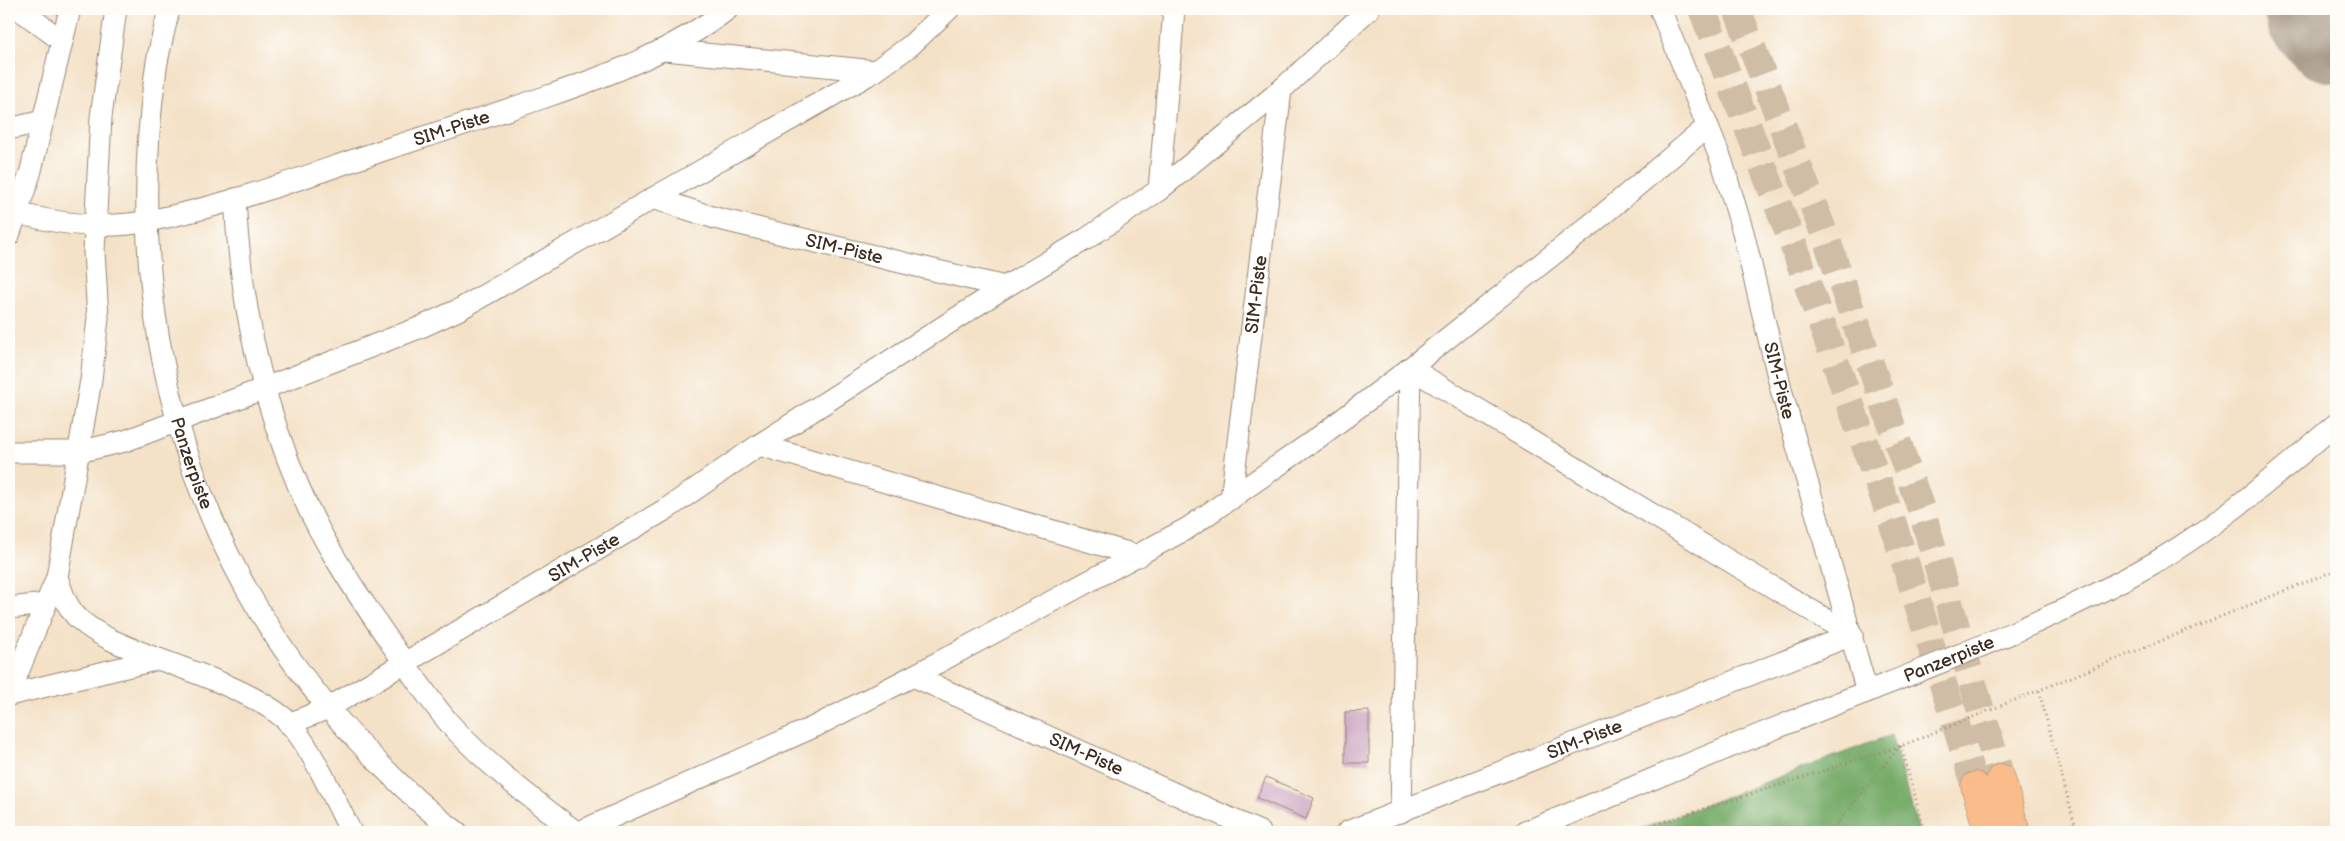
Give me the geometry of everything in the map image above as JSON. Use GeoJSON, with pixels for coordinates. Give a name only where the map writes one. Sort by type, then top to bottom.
{"type":"FeatureCollection","features":[{"type":"Feature","properties":{"kind":"highway"},"geometry":{"type":"LineString","coordinates":[[2001,778],[2016,832]]}},
{"type":"Feature","properties":{"kind":"highway"},"geometry":{"type":"LineString","coordinates":[[1975,786],[1988,832]]}},
{"type":"Feature","properties":{"kind":"street"},"geometry":{"type":"LineString","coordinates":[[19,9],[62,41]]}},
{"type":"Feature","properties":{"kind":"street"},"geometry":{"type":"LineString","coordinates":[[9,235],[30,174],[70,9]]}},
{"type":"Feature","properties":{"kind":"street"},"geometry":{"type":"LineString","coordinates":[[9,695],[57,577],[91,380],[98,318],[94,250],[101,117],[116,9]]}},
{"type":"Feature","properties":{"kind":"street","name":"Panzerpiste"},"geometry":{"type":"LineString","coordinates":[[169,9],[156,66],[147,155],[146,222],[149,274],[157,336],[177,420],[192,467],[211,515],[236,568],[290,660],[328,708],[384,769],[457,832]]}},
{"type":"Feature","properties":{"kind":"street","name":"SIM-Piste"},"geometry":{"type":"LineString","coordinates":[[17,213],[54,223],[95,225],[146,222],[235,199],[589,82],[665,50],[702,29],[728,9]]}},
{"type":"Feature","properties":{"kind":"street"},"geometry":{"type":"LineString","coordinates":[[9,452],[78,452],[125,441],[265,388],[460,310],[874,71],[910,46],[949,9]]}},
{"type":"Feature","properties":{"kind":"street"},"geometry":{"type":"LineString","coordinates":[[1158,190],[1174,9]]}},
{"type":"Feature","properties":{"kind":"street","name":"SIM-Piste"},"geometry":{"type":"LineString","coordinates":[[289,724],[328,708],[668,508],[759,444],[1005,287],[1086,239],[1158,190],[1281,90],[1369,9]]}},
{"type":"Feature","properties":{"kind":"street","name":"SIM-Piste"},"geometry":{"type":"LineString","coordinates":[[1660,9],[1722,162],[1743,232],[1782,393],[1867,692]]}},
{"type":"Feature","properties":{"kind":"street","name":"SIM-Piste"},"geometry":{"type":"LineString","coordinates":[[665,50],[874,71]]}},
{"type":"Feature","properties":{"kind":"street","name":"SIM-Piste"},"geometry":{"type":"LineString","coordinates":[[1231,499],[1281,90]]}},
{"type":"Feature","properties":{"kind":"street"},"geometry":{"type":"LineString","coordinates":[[9,129],[43,121]]}},
{"type":"Feature","properties":{"kind":"street"},"geometry":{"type":"LineString","coordinates":[[235,199],[238,254],[248,312],[265,388],[298,485],[326,542],[360,599],[450,724],[503,776],[578,832],[816,726],[1139,556],[1188,528],[1319,437],[1410,368],[1594,222],[1708,126]]}},
{"type":"Feature","properties":{"kind":"street","name":"SIM-Piste"},"geometry":{"type":"LineString","coordinates":[[653,198],[715,218],[1005,287]]}},
{"type":"Feature","properties":{"kind":"street"},"geometry":{"type":"LineString","coordinates":[[1410,368],[1852,635]]}},
{"type":"Feature","properties":{"kind":"street"},"geometry":{"type":"LineString","coordinates":[[1401,812],[1410,368]]}},
{"type":"Feature","properties":{"kind":"street","name":"Panzerpiste"},"geometry":{"type":"LineString","coordinates":[[1525,832],[1987,644],[2103,591],[2156,562],[2203,531],[2298,457],[2336,424]]}},
{"type":"Feature","properties":{"kind":"street"},"geometry":{"type":"LineString","coordinates":[[759,444],[1139,556]]}},
{"type":"Feature","properties":{"kind":"street"},"geometry":{"type":"LineString","coordinates":[[57,577],[64,597],[79,619],[109,640],[211,678],[284,718],[300,735],[343,830]]}},
{"type":"Feature","properties":{"kind":"street"},"geometry":{"type":"LineString","coordinates":[[9,608],[46,604]]}},
{"type":"Feature","properties":{"kind":"street","name":"SIM-Piste"},"geometry":{"type":"LineString","coordinates":[[1347,832],[1852,635]]}},
{"type":"Feature","properties":{"kind":"street"},"geometry":{"type":"LineString","coordinates":[[9,695],[159,659]]}},
{"type":"Feature","properties":{"kind":"street","name":"SIM-Piste"},"geometry":{"type":"LineString","coordinates":[[913,676],[1260,832]]}},
{"type":"Feature","properties":{"kind":"path"},"geometry":{"type":"LineString","coordinates":[[1632,832],[1900,746],[2336,570]]}},
{"type":"Feature","properties":{"kind":"path"},"geometry":{"type":"LineString","coordinates":[[2039,691],[2077,832]]}},
{"type":"Feature","properties":{"kind":"path"},"geometry":{"type":"LineString","coordinates":[[1830,832],[1900,746]]}},
{"type":"Feature","properties":{"kind":"path"},"geometry":{"type":"LineString","coordinates":[[1900,746],[1925,832]]}},
{"type":"Feature","properties":{"kind":"green space"},"geometry":{"type":"Polygon","coordinates":[[[1891,735],[1919,832],[1633,832],[1891,735]]]}},
{"type":"Feature","properties":{"kind":"building"},"geometry":{"type":"Polygon","coordinates":[[[1369,711],[1369,763],[1345,763],[1345,712],[1369,711]]]}},
{"type":"Feature","properties":{"kind":"building"},"geometry":{"type":"Polygon","coordinates":[[[1266,777],[1314,798],[1306,819],[1257,798],[1266,777]]]}},
{"type":"Feature","properties":{"kind":"runway"},"geometry":{"type":"LineString","coordinates":[[2324,9],[2336,23]]}},
{"type":"Feature","properties":{"kind":"tunnel"},"geometry":{"type":"LineString","coordinates":[[1702,9],[1795,249],[1892,521],[1975,786]]}},
{"type":"Feature","properties":{"kind":"tunnel"},"geometry":{"type":"LineString","coordinates":[[1737,9],[1826,238],[1922,512],[2001,778]]}}]}
